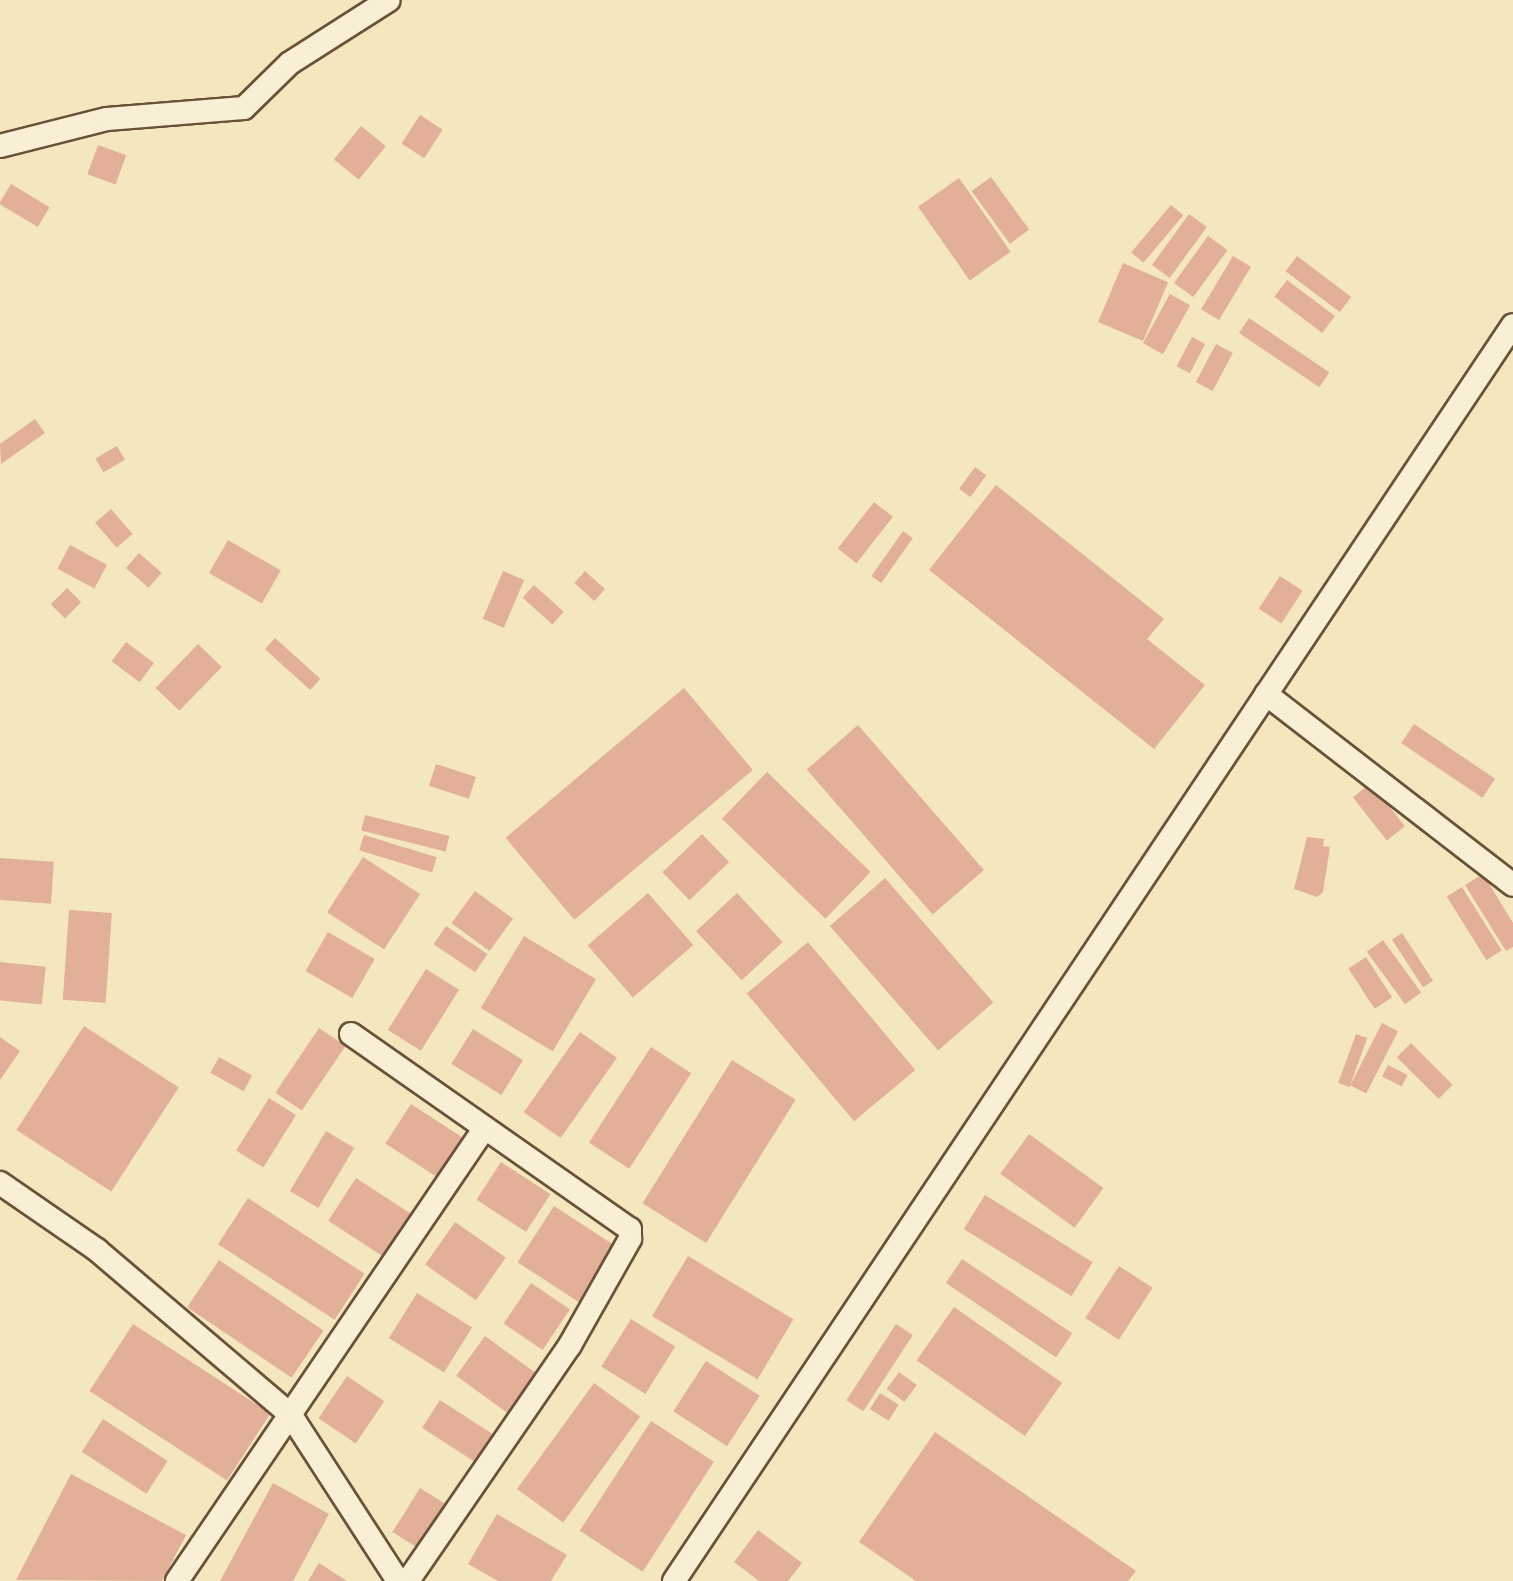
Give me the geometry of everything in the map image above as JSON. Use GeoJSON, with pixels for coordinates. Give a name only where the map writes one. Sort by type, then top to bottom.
{"type":"FeatureCollection","features":[{"type":"Feature","properties":{"kind":"street"},"geometry":{"type":"LineString","coordinates":[[0,146],[107,119],[244,108],[290,63],[389,0]]}},
{"type":"Feature","properties":{"kind":"street"},"geometry":{"type":"LineString","coordinates":[[674,1581],[1513,325]]}},
{"type":"Feature","properties":{"kind":"street"},"geometry":{"type":"LineString","coordinates":[[1266,694],[1513,885]]}},
{"type":"Feature","properties":{"kind":"street"},"geometry":{"type":"LineString","coordinates":[[351,1034],[630,1229],[630,1239],[570,1345],[408,1581]]}},
{"type":"Feature","properties":{"kind":"street"},"geometry":{"type":"LineString","coordinates":[[177,1581],[484,1129]]}},
{"type":"Feature","properties":{"kind":"street"},"geometry":{"type":"LineString","coordinates":[[0,1183],[97,1250],[290,1414],[398,1581]]}},
{"type":"Feature","properties":{"kind":"building"},"geometry":{"type":"Polygon","coordinates":[[[420,115],[443,130],[424,158],[401,144],[420,115]]]}},
{"type":"Feature","properties":{"kind":"building"},"geometry":{"type":"Polygon","coordinates":[[[361,126],[386,146],[359,180],[334,159],[361,126]]]}},
{"type":"Feature","properties":{"kind":"building"},"geometry":{"type":"Polygon","coordinates":[[[98,145],[126,155],[116,184],[87,174],[98,145]]]}},
{"type":"Feature","properties":{"kind":"building"},"geometry":{"type":"Polygon","coordinates":[[[991,177],[1029,230],[1010,244],[972,191],[991,177]]]}},
{"type":"Feature","properties":{"kind":"building"},"geometry":{"type":"Polygon","coordinates":[[[959,178],[1011,252],[970,280],[918,207],[959,178]]]}},
{"type":"Feature","properties":{"kind":"building"},"geometry":{"type":"Polygon","coordinates":[[[11,184],[50,207],[38,227],[0,204],[11,184]]]}},
{"type":"Feature","properties":{"kind":"building"},"geometry":{"type":"Polygon","coordinates":[[[1171,205],[1183,215],[1143,263],[1131,252],[1171,205]]]}},
{"type":"Feature","properties":{"kind":"building"},"geometry":{"type":"Polygon","coordinates":[[[1189,214],[1207,227],[1170,278],[1152,265],[1189,214]]]}},
{"type":"Feature","properties":{"kind":"building"},"geometry":{"type":"Polygon","coordinates":[[[1208,236],[1227,250],[1193,297],[1174,283],[1208,236]]]}},
{"type":"Feature","properties":{"kind":"building"},"geometry":{"type":"Polygon","coordinates":[[[1233,256],[1251,267],[1219,320],[1201,309],[1233,256]]]}},
{"type":"Feature","properties":{"kind":"building"},"geometry":{"type":"Polygon","coordinates":[[[1297,256],[1351,297],[1340,312],[1286,271],[1297,256]]]}},
{"type":"Feature","properties":{"kind":"building"},"geometry":{"type":"Polygon","coordinates":[[[1123,263],[1168,282],[1143,341],[1098,322],[1123,263]]]}},
{"type":"Feature","properties":{"kind":"building"},"geometry":{"type":"Polygon","coordinates":[[[1287,280],[1335,316],[1322,333],[1274,297],[1287,280]]]}},
{"type":"Feature","properties":{"kind":"building"},"geometry":{"type":"Polygon","coordinates":[[[1170,294],[1190,305],[1163,354],[1143,343],[1170,294]]]}},
{"type":"Feature","properties":{"kind":"building"},"geometry":{"type":"Polygon","coordinates":[[[1249,318],[1329,372],[1319,387],[1239,333],[1249,318]]]}},
{"type":"Feature","properties":{"kind":"building"},"geometry":{"type":"Polygon","coordinates":[[[1192,337],[1205,344],[1190,373],[1177,366],[1192,337]]]}},
{"type":"Feature","properties":{"kind":"building"},"geometry":{"type":"Polygon","coordinates":[[[1216,344],[1233,353],[1213,391],[1196,382],[1216,344]]]}},
{"type":"Feature","properties":{"kind":"building"},"geometry":{"type":"Polygon","coordinates":[[[35,419],[45,433],[1,464],[0,444],[35,419]]]}},
{"type":"Feature","properties":{"kind":"building"},"geometry":{"type":"Polygon","coordinates":[[[117,446],[125,460],[103,472],[95,458],[117,446]]]}},
{"type":"Feature","properties":{"kind":"building"},"geometry":{"type":"Polygon","coordinates":[[[975,467],[986,475],[970,497],[959,489],[975,467]]]}},
{"type":"Feature","properties":{"kind":"building"},"geometry":{"type":"Polygon","coordinates":[[[996,485],[1164,619],[1147,639],[1205,685],[1154,749],[929,570],[996,485]]]}},
{"type":"Feature","properties":{"kind":"building"},"geometry":{"type":"Polygon","coordinates":[[[874,502],[893,517],[857,563],[838,548],[874,502]]]}},
{"type":"Feature","properties":{"kind":"building"},"geometry":{"type":"Polygon","coordinates":[[[111,509],[133,534],[117,548],[95,523],[111,509]]]}},
{"type":"Feature","properties":{"kind":"building"},"geometry":{"type":"Polygon","coordinates":[[[903,531],[913,538],[881,583],[871,576],[903,531]]]}},
{"type":"Feature","properties":{"kind":"building"},"geometry":{"type":"Polygon","coordinates":[[[228,540],[281,570],[262,603],[209,573],[228,540]]]}},
{"type":"Feature","properties":{"kind":"building"},"geometry":{"type":"Polygon","coordinates":[[[70,545],[107,565],[94,589],[57,569],[70,545]]]}},
{"type":"Feature","properties":{"kind":"building"},"geometry":{"type":"Polygon","coordinates":[[[139,553],[162,573],[149,588],[126,568],[139,553]]]}},
{"type":"Feature","properties":{"kind":"building"},"geometry":{"type":"Polygon","coordinates":[[[503,571],[524,580],[504,628],[483,619],[503,571]]]}},
{"type":"Feature","properties":{"kind":"building"},"geometry":{"type":"Polygon","coordinates":[[[585,571],[605,589],[594,601],[574,583],[585,571]]]}},
{"type":"Feature","properties":{"kind":"building"},"geometry":{"type":"Polygon","coordinates":[[[1280,576],[1303,591],[1281,623],[1259,609],[1280,576]]]}},
{"type":"Feature","properties":{"kind":"building"},"geometry":{"type":"Polygon","coordinates":[[[534,585],[564,612],[552,624],[523,598],[534,585]]]}},
{"type":"Feature","properties":{"kind":"building"},"geometry":{"type":"Polygon","coordinates":[[[67,588],[81,602],[65,618],[51,604],[67,588]]]}},
{"type":"Feature","properties":{"kind":"building"},"geometry":{"type":"Polygon","coordinates":[[[275,638],[320,679],[310,690],[265,649],[275,638]]]}},
{"type":"Feature","properties":{"kind":"building"},"geometry":{"type":"Polygon","coordinates":[[[126,642],[154,663],[140,682],[112,661],[126,642]]]}},
{"type":"Feature","properties":{"kind":"building"},"geometry":{"type":"Polygon","coordinates":[[[198,644],[222,667],[179,711],[156,688],[198,644]]]}},
{"type":"Feature","properties":{"kind":"building"},"geometry":{"type":"Polygon","coordinates":[[[684,688],[753,770],[574,920],[506,838],[684,688]]]}},
{"type":"Feature","properties":{"kind":"building"},"geometry":{"type":"Polygon","coordinates":[[[1414,724],[1495,779],[1482,798],[1401,743],[1414,724]]]}},
{"type":"Feature","properties":{"kind":"building"},"geometry":{"type":"Polygon","coordinates":[[[858,725],[984,870],[933,915],[807,770],[858,725]]]}},
{"type":"Feature","properties":{"kind":"building"},"geometry":{"type":"Polygon","coordinates":[[[436,764],[476,777],[469,799],[429,786],[436,764]]]}},
{"type":"Feature","properties":{"kind":"building"},"geometry":{"type":"Polygon","coordinates":[[[767,772],[871,872],[825,919],[722,819],[767,772]]]}},
{"type":"Feature","properties":{"kind":"building"},"geometry":{"type":"Polygon","coordinates":[[[1371,783],[1405,826],[1387,841],[1353,797],[1371,783]]]}},
{"type":"Feature","properties":{"kind":"building"},"geometry":{"type":"Polygon","coordinates":[[[365,815],[449,836],[446,852],[361,831],[365,815]]]}},
{"type":"Feature","properties":{"kind":"building"},"geometry":{"type":"Polygon","coordinates":[[[702,834],[729,862],[690,900],[662,872],[702,834]]]}},
{"type":"Feature","properties":{"kind":"building"},"geometry":{"type":"Polygon","coordinates":[[[364,835],[437,857],[432,873],[359,850],[364,835]]]}},
{"type":"Feature","properties":{"kind":"building"},"geometry":{"type":"Polygon","coordinates":[[[1307,837],[1324,839],[1323,846],[1330,847],[1323,892],[1317,897],[1294,889],[1307,837]]]}},
{"type":"Feature","properties":{"kind":"building"},"geometry":{"type":"Polygon","coordinates":[[[363,857],[420,894],[384,949],[327,912],[363,857]]]}},
{"type":"Feature","properties":{"kind":"building"},"geometry":{"type":"Polygon","coordinates":[[[0,858],[54,862],[51,904],[0,900],[0,858]]]}},
{"type":"Feature","properties":{"kind":"building"},"geometry":{"type":"Polygon","coordinates":[[[1483,874],[1513,923],[1513,947],[1506,951],[1465,885],[1483,874]]]}},
{"type":"Feature","properties":{"kind":"building"},"geometry":{"type":"Polygon","coordinates":[[[885,878],[993,1003],[938,1050],[830,926],[885,878]]]}},
{"type":"Feature","properties":{"kind":"building"},"geometry":{"type":"Polygon","coordinates":[[[1462,887],[1502,951],[1486,960],[1447,897],[1462,887]]]}},
{"type":"Feature","properties":{"kind":"building"},"geometry":{"type":"Polygon","coordinates":[[[475,891],[513,919],[490,951],[451,923],[475,891]]]}},
{"type":"Feature","properties":{"kind":"building"},"geometry":{"type":"Polygon","coordinates":[[[648,893],[693,945],[633,998],[588,945],[648,893]]]}},
{"type":"Feature","properties":{"kind":"building"},"geometry":{"type":"Polygon","coordinates":[[[737,893],[783,942],[742,980],[696,931],[737,893]]]}},
{"type":"Feature","properties":{"kind":"building"},"geometry":{"type":"Polygon","coordinates":[[[69,910],[112,913],[106,1003],[63,1000],[69,910]]]}},
{"type":"Feature","properties":{"kind":"building"},"geometry":{"type":"Polygon","coordinates":[[[446,926],[487,954],[475,972],[434,944],[446,926]]]}},
{"type":"Feature","properties":{"kind":"building"},"geometry":{"type":"Polygon","coordinates":[[[328,932],[375,959],[352,998],[306,971],[328,932]]]}},
{"type":"Feature","properties":{"kind":"building"},"geometry":{"type":"Polygon","coordinates":[[[1402,933],[1433,981],[1423,987],[1392,940],[1402,933]]]}},
{"type":"Feature","properties":{"kind":"building"},"geometry":{"type":"Polygon","coordinates":[[[524,936],[596,979],[553,1051],[481,1008],[524,936]]]}},
{"type":"Feature","properties":{"kind":"building"},"geometry":{"type":"Polygon","coordinates":[[[1383,940],[1421,993],[1405,1004],[1367,952],[1383,940]]]}},
{"type":"Feature","properties":{"kind":"building"},"geometry":{"type":"Polygon","coordinates":[[[808,942],[915,1070],[854,1121],[747,993],[808,942]]]}},
{"type":"Feature","properties":{"kind":"building"},"geometry":{"type":"Polygon","coordinates":[[[1366,957],[1392,997],[1375,1009],[1348,968],[1366,957]]]}},
{"type":"Feature","properties":{"kind":"building"},"geometry":{"type":"Polygon","coordinates":[[[0,962],[46,967],[42,1005],[0,1000],[0,962]]]}},
{"type":"Feature","properties":{"kind":"building"},"geometry":{"type":"Polygon","coordinates":[[[426,969],[459,990],[421,1051],[388,1030],[426,969]]]}},
{"type":"Feature","properties":{"kind":"building"},"geometry":{"type":"Polygon","coordinates":[[[1382,1023],[1398,1031],[1366,1094],[1350,1085],[1382,1023]]]}},
{"type":"Feature","properties":{"kind":"building"},"geometry":{"type":"Polygon","coordinates":[[[84,1026],[179,1088],[111,1192],[16,1130],[84,1026]]]}},
{"type":"Feature","properties":{"kind":"building"},"geometry":{"type":"Polygon","coordinates":[[[319,1028],[346,1046],[302,1111],[275,1093],[319,1028]]]}},
{"type":"Feature","properties":{"kind":"building"},"geometry":{"type":"Polygon","coordinates":[[[473,1029],[523,1060],[501,1095],[451,1064],[473,1029]]]}},
{"type":"Feature","properties":{"kind":"building"},"geometry":{"type":"Polygon","coordinates":[[[580,1032],[617,1058],[561,1138],[524,1112],[580,1032]]]}},
{"type":"Feature","properties":{"kind":"building"},"geometry":{"type":"Polygon","coordinates":[[[1356,1034],[1367,1038],[1349,1087],[1338,1083],[1356,1034]]]}},
{"type":"Feature","properties":{"kind":"building"},"geometry":{"type":"Polygon","coordinates":[[[0,1037],[20,1051],[0,1080],[0,1037]]]}},
{"type":"Feature","properties":{"kind":"building"},"geometry":{"type":"Polygon","coordinates":[[[1411,1043],[1453,1085],[1439,1099],[1397,1057],[1411,1043]]]}},
{"type":"Feature","properties":{"kind":"building"},"geometry":{"type":"Polygon","coordinates":[[[651,1047],[691,1073],[629,1169],[589,1143],[651,1047]]]}},
{"type":"Feature","properties":{"kind":"building"},"geometry":{"type":"Polygon","coordinates":[[[219,1057],[252,1075],[244,1091],[210,1073],[219,1057]]]}},
{"type":"Feature","properties":{"kind":"building"},"geometry":{"type":"Polygon","coordinates":[[[732,1060],[796,1100],[706,1243],[642,1203],[732,1060]]]}},
{"type":"Feature","properties":{"kind":"building"},"geometry":{"type":"Polygon","coordinates":[[[1388,1065],[1408,1075],[1402,1087],[1382,1077],[1388,1065]]]}},
{"type":"Feature","properties":{"kind":"building"},"geometry":{"type":"Polygon","coordinates":[[[269,1098],[296,1115],[263,1168],[236,1151],[269,1098]]]}},
{"type":"Feature","properties":{"kind":"building"},"geometry":{"type":"Polygon","coordinates":[[[411,1104],[462,1137],[437,1177],[385,1143],[411,1104]]]}},
{"type":"Feature","properties":{"kind":"building"},"geometry":{"type":"Polygon","coordinates":[[[326,1131],[354,1148],[318,1208],[290,1191],[326,1131]]]}},
{"type":"Feature","properties":{"kind":"building"},"geometry":{"type":"Polygon","coordinates":[[[1029,1134],[1103,1188],[1075,1228],[1000,1174],[1029,1134]]]}},
{"type":"Feature","properties":{"kind":"building"},"geometry":{"type":"Polygon","coordinates":[[[501,1162],[550,1194],[526,1232],[476,1200],[501,1162]]]}},
{"type":"Feature","properties":{"kind":"building"},"geometry":{"type":"Polygon","coordinates":[[[356,1178],[416,1217],[388,1259],[328,1221],[356,1178]]]}},
{"type":"Feature","properties":{"kind":"building"},"geometry":{"type":"Polygon","coordinates":[[[985,1195],[1093,1262],[1072,1296],[964,1229],[985,1195]]]}},
{"type":"Feature","properties":{"kind":"building"},"geometry":{"type":"Polygon","coordinates":[[[248,1198],[365,1274],[335,1320],[218,1244],[248,1198]]]}},
{"type":"Feature","properties":{"kind":"building"},"geometry":{"type":"Polygon","coordinates":[[[554,1206],[619,1248],[582,1304],[518,1262],[554,1206]]]}},
{"type":"Feature","properties":{"kind":"building"},"geometry":{"type":"Polygon","coordinates":[[[455,1222],[506,1258],[476,1300],[425,1265],[455,1222]]]}},
{"type":"Feature","properties":{"kind":"building"},"geometry":{"type":"Polygon","coordinates":[[[688,1256],[793,1319],[757,1379],[652,1316],[688,1256]]]}},
{"type":"Feature","properties":{"kind":"building"},"geometry":{"type":"Polygon","coordinates":[[[962,1259],[1072,1333],[1056,1357],[946,1283],[962,1259]]]}},
{"type":"Feature","properties":{"kind":"building"},"geometry":{"type":"Polygon","coordinates":[[[219,1260],[323,1330],[292,1378],[187,1307],[219,1260]]]}},
{"type":"Feature","properties":{"kind":"building"},"geometry":{"type":"Polygon","coordinates":[[[1119,1266],[1153,1288],[1119,1340],[1085,1318],[1119,1266]]]}},
{"type":"Feature","properties":{"kind":"building"},"geometry":{"type":"Polygon","coordinates":[[[531,1283],[570,1309],[543,1350],[504,1324],[531,1283]]]}},
{"type":"Feature","properties":{"kind":"building"},"geometry":{"type":"Polygon","coordinates":[[[417,1293],[472,1327],[444,1372],[389,1338],[417,1293]]]}},
{"type":"Feature","properties":{"kind":"building"},"geometry":{"type":"Polygon","coordinates":[[[954,1307],[1062,1383],[1025,1436],[917,1360],[954,1307]]]}},
{"type":"Feature","properties":{"kind":"building"},"geometry":{"type":"Polygon","coordinates":[[[631,1319],[675,1347],[645,1394],[601,1366],[631,1319]]]}},
{"type":"Feature","properties":{"kind":"building"},"geometry":{"type":"Polygon","coordinates":[[[133,1324],[271,1413],[227,1480],[89,1391],[133,1324]]]}},
{"type":"Feature","properties":{"kind":"building"},"geometry":{"type":"Polygon","coordinates":[[[896,1324],[913,1335],[863,1411],[846,1400],[896,1324]]]}},
{"type":"Feature","properties":{"kind":"building"},"geometry":{"type":"Polygon","coordinates":[[[485,1336],[538,1375],[510,1414],[456,1376],[485,1336]]]}},
{"type":"Feature","properties":{"kind":"building"},"geometry":{"type":"Polygon","coordinates":[[[706,1361],[760,1396],[727,1446],[673,1411],[706,1361]]]}},
{"type":"Feature","properties":{"kind":"building"},"geometry":{"type":"Polygon","coordinates":[[[899,1372],[917,1385],[904,1402],[887,1389],[899,1372]]]}},
{"type":"Feature","properties":{"kind":"building"},"geometry":{"type":"Polygon","coordinates":[[[347,1376],[384,1401],[356,1443],[318,1418],[347,1376]]]}},
{"type":"Feature","properties":{"kind":"building"},"geometry":{"type":"Polygon","coordinates":[[[594,1383],[640,1417],[563,1522],[517,1489],[594,1383]]]}},
{"type":"Feature","properties":{"kind":"building"},"geometry":{"type":"Polygon","coordinates":[[[880,1393],[899,1405],[889,1421],[870,1409],[880,1393]]]}},
{"type":"Feature","properties":{"kind":"building"},"geometry":{"type":"Polygon","coordinates":[[[440,1400],[499,1438],[481,1466],[422,1428],[440,1400]]]}},
{"type":"Feature","properties":{"kind":"building"},"geometry":{"type":"Polygon","coordinates":[[[103,1419],[168,1461],[146,1494],[82,1452],[103,1419]]]}},
{"type":"Feature","properties":{"kind":"building"},"geometry":{"type":"Polygon","coordinates":[[[651,1421],[714,1462],[643,1572],[580,1531],[651,1421]]]}},
{"type":"Feature","properties":{"kind":"building"},"geometry":{"type":"Polygon","coordinates":[[[935,1432],[1136,1571],[1128,1581],[916,1581],[859,1542],[935,1432]]]}},
{"type":"Feature","properties":{"kind":"building"},"geometry":{"type":"Polygon","coordinates":[[[71,1474],[186,1535],[162,1581],[16,1580],[71,1474]]]}},
{"type":"Feature","properties":{"kind":"building"},"geometry":{"type":"Polygon","coordinates":[[[273,1483],[329,1514],[293,1581],[220,1581],[273,1483]]]}},
{"type":"Feature","properties":{"kind":"building"},"geometry":{"type":"Polygon","coordinates":[[[420,1488],[446,1504],[419,1549],[392,1532],[420,1488]]]}},
{"type":"Feature","properties":{"kind":"building"},"geometry":{"type":"Polygon","coordinates":[[[497,1514],[567,1555],[551,1581],[498,1581],[468,1564],[497,1514]]]}},
{"type":"Feature","properties":{"kind":"building"},"geometry":{"type":"Polygon","coordinates":[[[758,1530],[802,1563],[788,1581],[759,1581],[734,1562],[758,1530]]]}},
{"type":"Feature","properties":{"kind":"building"},"geometry":{"type":"Polygon","coordinates":[[[319,1563],[347,1581],[308,1581],[319,1563]]]}}]}
